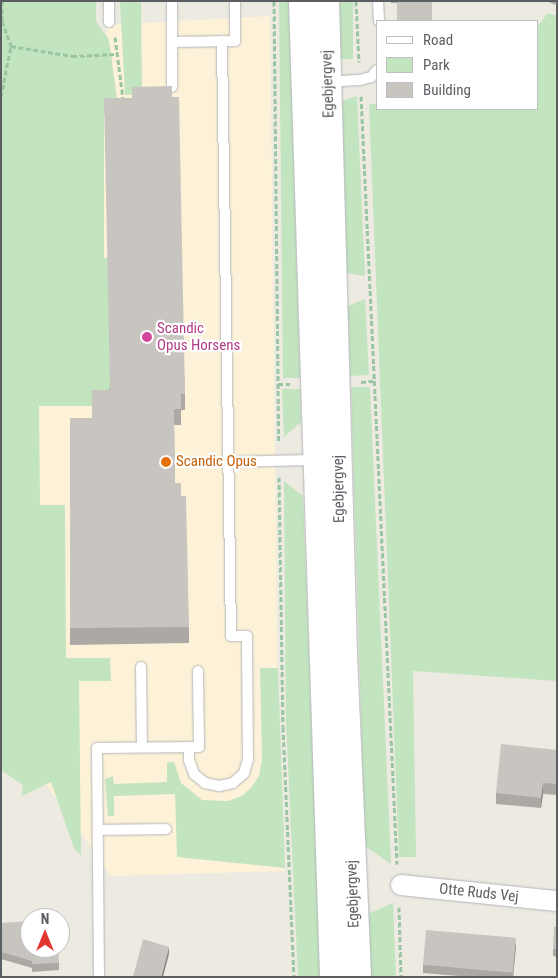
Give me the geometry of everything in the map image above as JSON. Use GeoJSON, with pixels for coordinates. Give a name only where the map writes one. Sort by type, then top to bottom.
{"type":"FeatureCollection","features":[{"type":"Feature","properties":{"kind":"street","name":"Egebjergvej"},"geometry":{"type":"LineString","coordinates":[[303,1],[316,82],[327,460],[334,977]]}},
{"type":"Feature","properties":{"kind":"street","name":"Egebjergvej"},"geometry":{"type":"LineString","coordinates":[[316,82],[325,1]]}},
{"type":"Feature","properties":{"kind":"street","name":"Egebjergvej"},"geometry":{"type":"LineString","coordinates":[[327,460],[357,977]]}},
{"type":"Feature","properties":{"kind":"street","name":"Otte Ruds Vej"},"geometry":{"type":"LineString","coordinates":[[400,894],[557,901]]}},
{"type":"Feature","properties":{"kind":"lane"},"geometry":{"type":"LineString","coordinates":[[108,1],[109,22]]}},
{"type":"Feature","properties":{"kind":"lane"},"geometry":{"type":"LineString","coordinates":[[172,1],[172,87]]}},
{"type":"Feature","properties":{"kind":"lane"},"geometry":{"type":"LineString","coordinates":[[172,42],[235,41],[235,1]]}},
{"type":"Feature","properties":{"kind":"lane"},"geometry":{"type":"LineString","coordinates":[[378,1],[379,20]]}},
{"type":"Feature","properties":{"kind":"lane"},"geometry":{"type":"LineString","coordinates":[[189,747],[189,760],[194,774],[212,784],[233,782],[244,773],[248,759],[247,636],[231,636],[222,41]]}},
{"type":"Feature","properties":{"kind":"lane"},"geometry":{"type":"LineString","coordinates":[[316,82],[360,80],[371,77],[376,71]]}},
{"type":"Feature","properties":{"kind":"lane"},"geometry":{"type":"LineString","coordinates":[[228,462],[327,460]]}},
{"type":"Feature","properties":{"kind":"lane"},"geometry":{"type":"LineString","coordinates":[[141,667],[142,747]]}},
{"type":"Feature","properties":{"kind":"lane"},"geometry":{"type":"LineString","coordinates":[[99,977],[97,748],[199,747],[198,671]]}},
{"type":"Feature","properties":{"kind":"lane"},"geometry":{"type":"LineString","coordinates":[[98,830],[166,829]]}},
{"type":"Feature","properties":{"kind":"path"},"geometry":{"type":"LineString","coordinates":[[1,97],[11,46],[2,20],[2,1]]}},
{"type":"Feature","properties":{"kind":"path"},"geometry":{"type":"LineString","coordinates":[[274,1],[283,727],[294,977]]}},
{"type":"Feature","properties":{"kind":"path"},"geometry":{"type":"LineString","coordinates":[[356,1],[397,866]]}},
{"type":"Feature","properties":{"kind":"path"},"geometry":{"type":"LineString","coordinates":[[11,46],[72,56],[117,54],[122,100],[131,99]]}},
{"type":"Feature","properties":{"kind":"path"},"geometry":{"type":"LineString","coordinates":[[400,894],[401,977]]}},
{"type":"Feature","properties":{"kind":"shaded area"},"geometry":{"type":"Polygon","coordinates":[[[270,16],[278,712],[285,871],[111,876],[43,780],[1,353],[106,49],[107,25],[270,16]]]}},
{"type":"Feature","properties":{"kind":"green space"},"geometry":{"type":"Polygon","coordinates":[[[1,1],[96,1],[96,21],[109,40],[119,114],[104,115],[104,258],[113,259],[110,406],[39,406],[40,505],[65,505],[66,658],[110,658],[111,681],[79,681],[81,855],[74,848],[51,782],[22,796],[23,785],[1,770],[1,1]]]}},
{"type":"Feature","properties":{"kind":"green space"},"geometry":{"type":"Polygon","coordinates":[[[120,1],[141,1],[142,94],[125,95],[120,1]]]}},
{"type":"Feature","properties":{"kind":"green space"},"geometry":{"type":"Polygon","coordinates":[[[279,1],[289,1],[300,378],[283,378],[279,1]]]}},
{"type":"Feature","properties":{"kind":"green space"},"geometry":{"type":"Polygon","coordinates":[[[340,1],[353,1],[353,59],[340,59],[340,1]]]}},
{"type":"Feature","properties":{"kind":"green space"},"geometry":{"type":"Polygon","coordinates":[[[548,13],[557,16],[557,681],[413,671],[416,857],[399,857],[369,104],[376,104],[376,110],[538,110],[538,26],[548,13]]]}},
{"type":"Feature","properties":{"kind":"green space"},"geometry":{"type":"Polygon","coordinates":[[[357,96],[365,276],[347,273],[342,101],[357,96]]]}},
{"type":"Feature","properties":{"kind":"green space"},"geometry":{"type":"Polygon","coordinates":[[[365,299],[369,375],[350,376],[348,306],[365,299]]]}},
{"type":"Feature","properties":{"kind":"green space"},"geometry":{"type":"Polygon","coordinates":[[[351,387],[370,387],[391,864],[365,846],[351,387]]]}},
{"type":"Feature","properties":{"kind":"green space"},"geometry":{"type":"Polygon","coordinates":[[[282,389],[300,389],[301,422],[284,437],[282,389]]]}},
{"type":"Feature","properties":{"kind":"green space"},"geometry":{"type":"Polygon","coordinates":[[[284,481],[303,496],[321,977],[298,977],[286,723],[284,481]]]}},
{"type":"Feature","properties":{"kind":"green space"},"geometry":{"type":"Polygon","coordinates":[[[260,668],[278,668],[285,868],[177,857],[175,794],[114,796],[114,816],[108,816],[105,779],[113,776],[114,784],[167,782],[167,762],[174,762],[181,783],[202,800],[228,801],[242,796],[251,788],[259,776],[262,759],[260,668]]]}},
{"type":"Feature","properties":{"kind":"green space"},"geometry":{"type":"Polygon","coordinates":[[[393,903],[396,977],[371,977],[368,914],[393,903]]]}},
{"type":"Feature","properties":{"kind":"building"},"geometry":{"type":"Polygon","coordinates":[[[397,1],[432,1],[432,20],[397,20],[397,1]]]}},
{"type":"Feature","properties":{"kind":"building","name":"Scandic Opus Horsens"},"geometry":{"type":"Polygon","coordinates":[[[172,86],[172,97],[179,97],[185,394],[181,394],[181,409],[174,409],[175,483],[181,483],[181,496],[186,496],[189,627],[70,628],[70,418],[92,418],[92,390],[110,390],[104,98],[132,98],[132,87],[172,86]]]}},
{"type":"Feature","properties":{"kind":"building"},"geometry":{"type":"Polygon","coordinates":[[[501,744],[557,750],[557,784],[543,783],[541,798],[496,793],[501,744]]]}},
{"type":"Feature","properties":{"kind":"building"},"geometry":{"type":"Polygon","coordinates":[[[20,922],[20,958],[1,952],[1,923],[20,922]]]}},
{"type":"Feature","properties":{"kind":"building"},"geometry":{"type":"Polygon","coordinates":[[[554,927],[557,927],[557,949],[553,949],[554,927]]]}},
{"type":"Feature","properties":{"kind":"building"},"geometry":{"type":"Polygon","coordinates":[[[426,930],[516,938],[513,973],[423,965],[426,930]]]}},
{"type":"Feature","properties":{"kind":"building"},"geometry":{"type":"Polygon","coordinates":[[[143,939],[169,947],[161,977],[133,977],[143,939]]]}},
{"type":"Feature","properties":{"kind":"building"},"geometry":{"type":"Polygon","coordinates":[[[22,958],[59,958],[59,963],[32,964],[32,961],[22,958]]]}},
{"type":"Feature","properties":{"kind":"place","name":"Scandic Opus Horsens"},"geometry":{"type":"Point","coordinates":[147,337]}},
{"type":"Feature","properties":{"kind":"place","name":"Scandic Opus"},"geometry":{"type":"Point","coordinates":[166,462]}}]}
